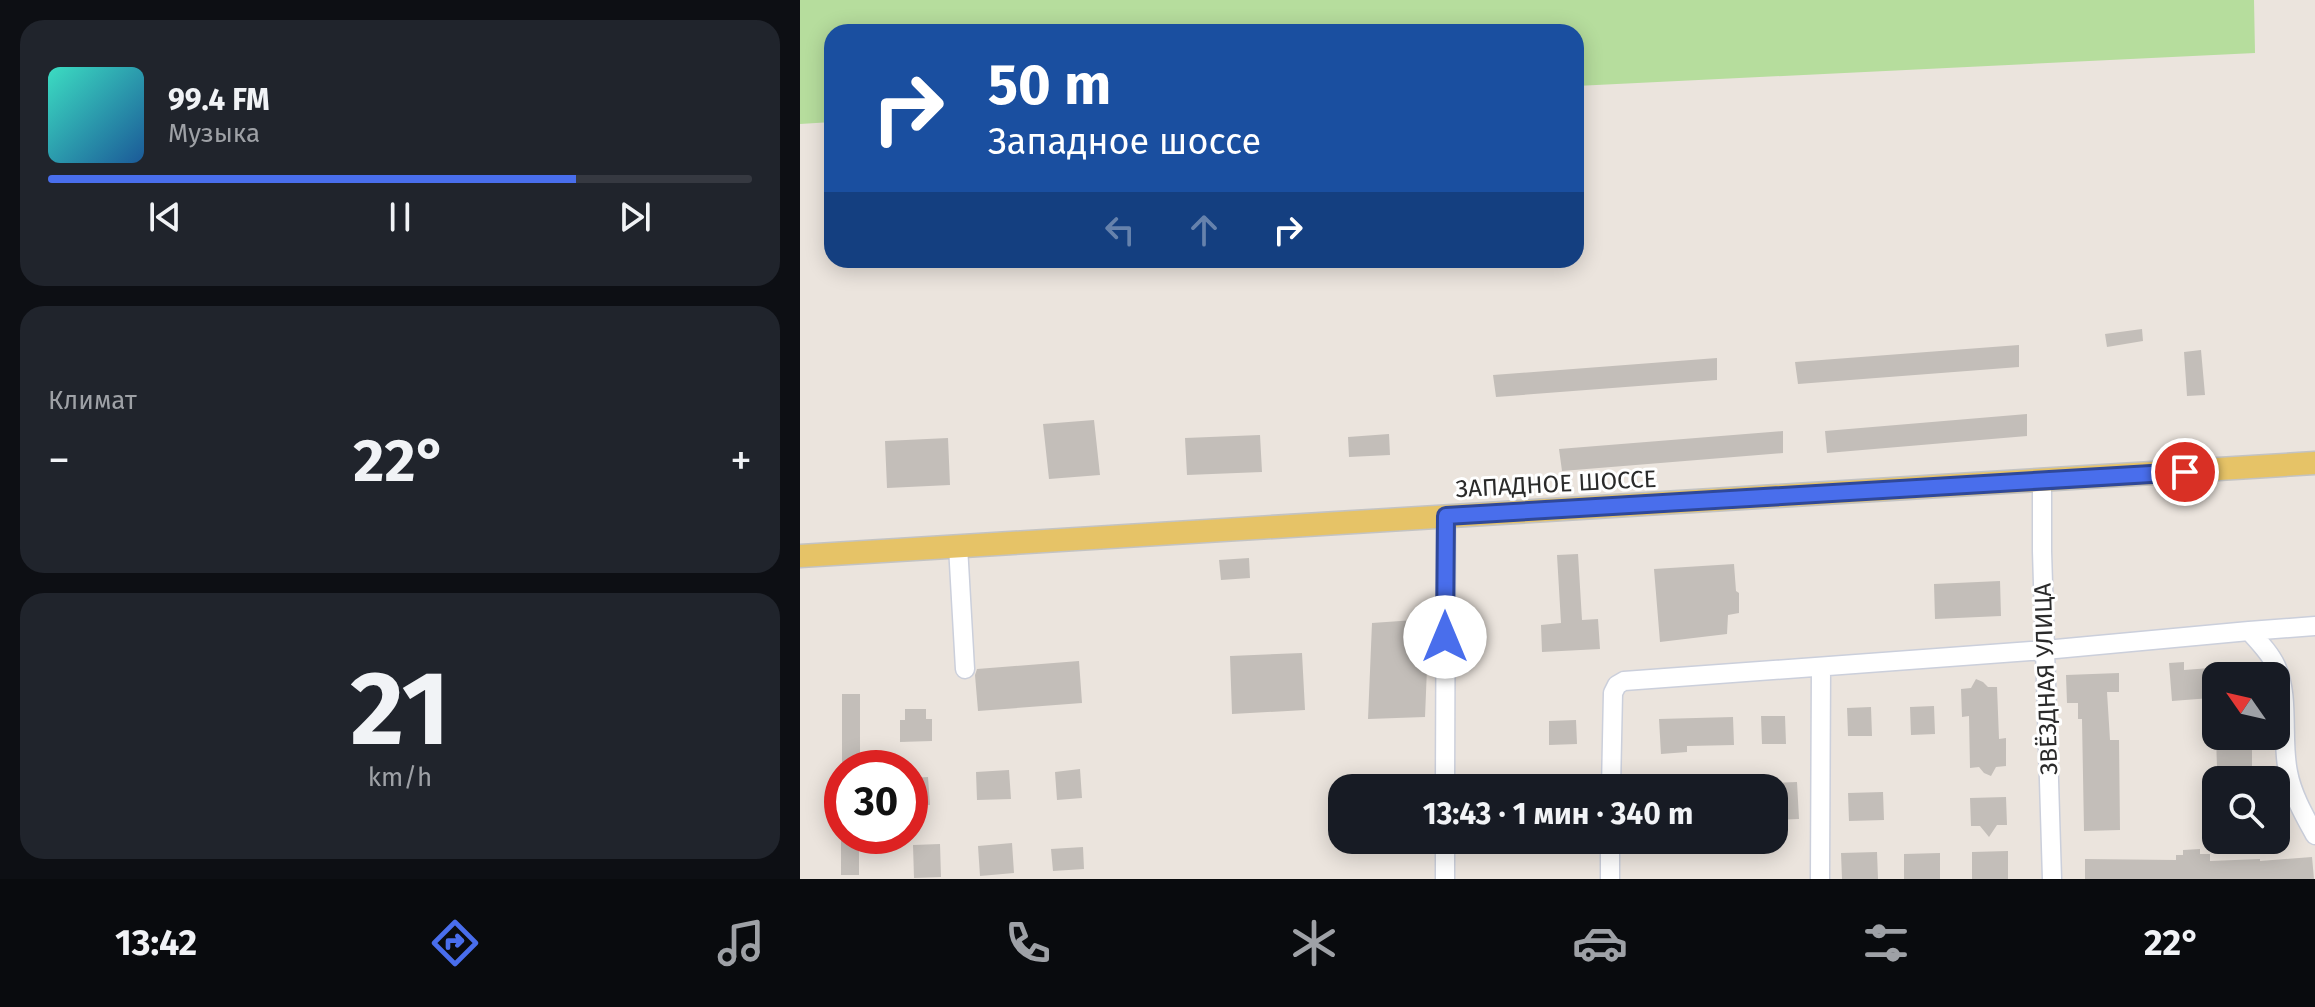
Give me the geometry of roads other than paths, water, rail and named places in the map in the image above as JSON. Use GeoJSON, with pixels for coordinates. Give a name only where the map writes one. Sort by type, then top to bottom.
{"type":"FeatureCollection","features":[{"type":"Feature","properties":{"kind":"main road","name":"ЗАПАДНОЕ ШОССЕ"},"geometry":{"type":"LineString","coordinates":[[800,556],[2315,463]]}},
{"type":"Feature","properties":{"kind":"street","name":"ЗВЁЗДНАЯ УЛИЦА"},"geometry":{"type":"LineString","coordinates":[[2042,479],[2052,879]]}},
{"type":"Feature","properties":{"kind":"street"},"geometry":{"type":"LineString","coordinates":[[1445,774],[1446,516]]}},
{"type":"Feature","properties":{"kind":"street"},"geometry":{"type":"LineString","coordinates":[[958,546],[965,669]]}},
{"type":"Feature","properties":{"kind":"street"},"geometry":{"type":"LineString","coordinates":[[1611,774],[1613,693],[1617,685],[1632,679],[2045,650],[2315,626]]}},
{"type":"Feature","properties":{"kind":"street"},"geometry":{"type":"LineString","coordinates":[[2249,631],[2271,658],[2282,684],[2287,771],[2315,835]]}},
{"type":"Feature","properties":{"kind":"street"},"geometry":{"type":"LineString","coordinates":[[1820,879],[1821,667]]}},
{"type":"Feature","properties":{"kind":"street"},"geometry":{"type":"LineString","coordinates":[[1445,854],[1445,879]]}},
{"type":"Feature","properties":{"kind":"street"},"geometry":{"type":"LineString","coordinates":[[1610,854],[1610,879]]}}]}
